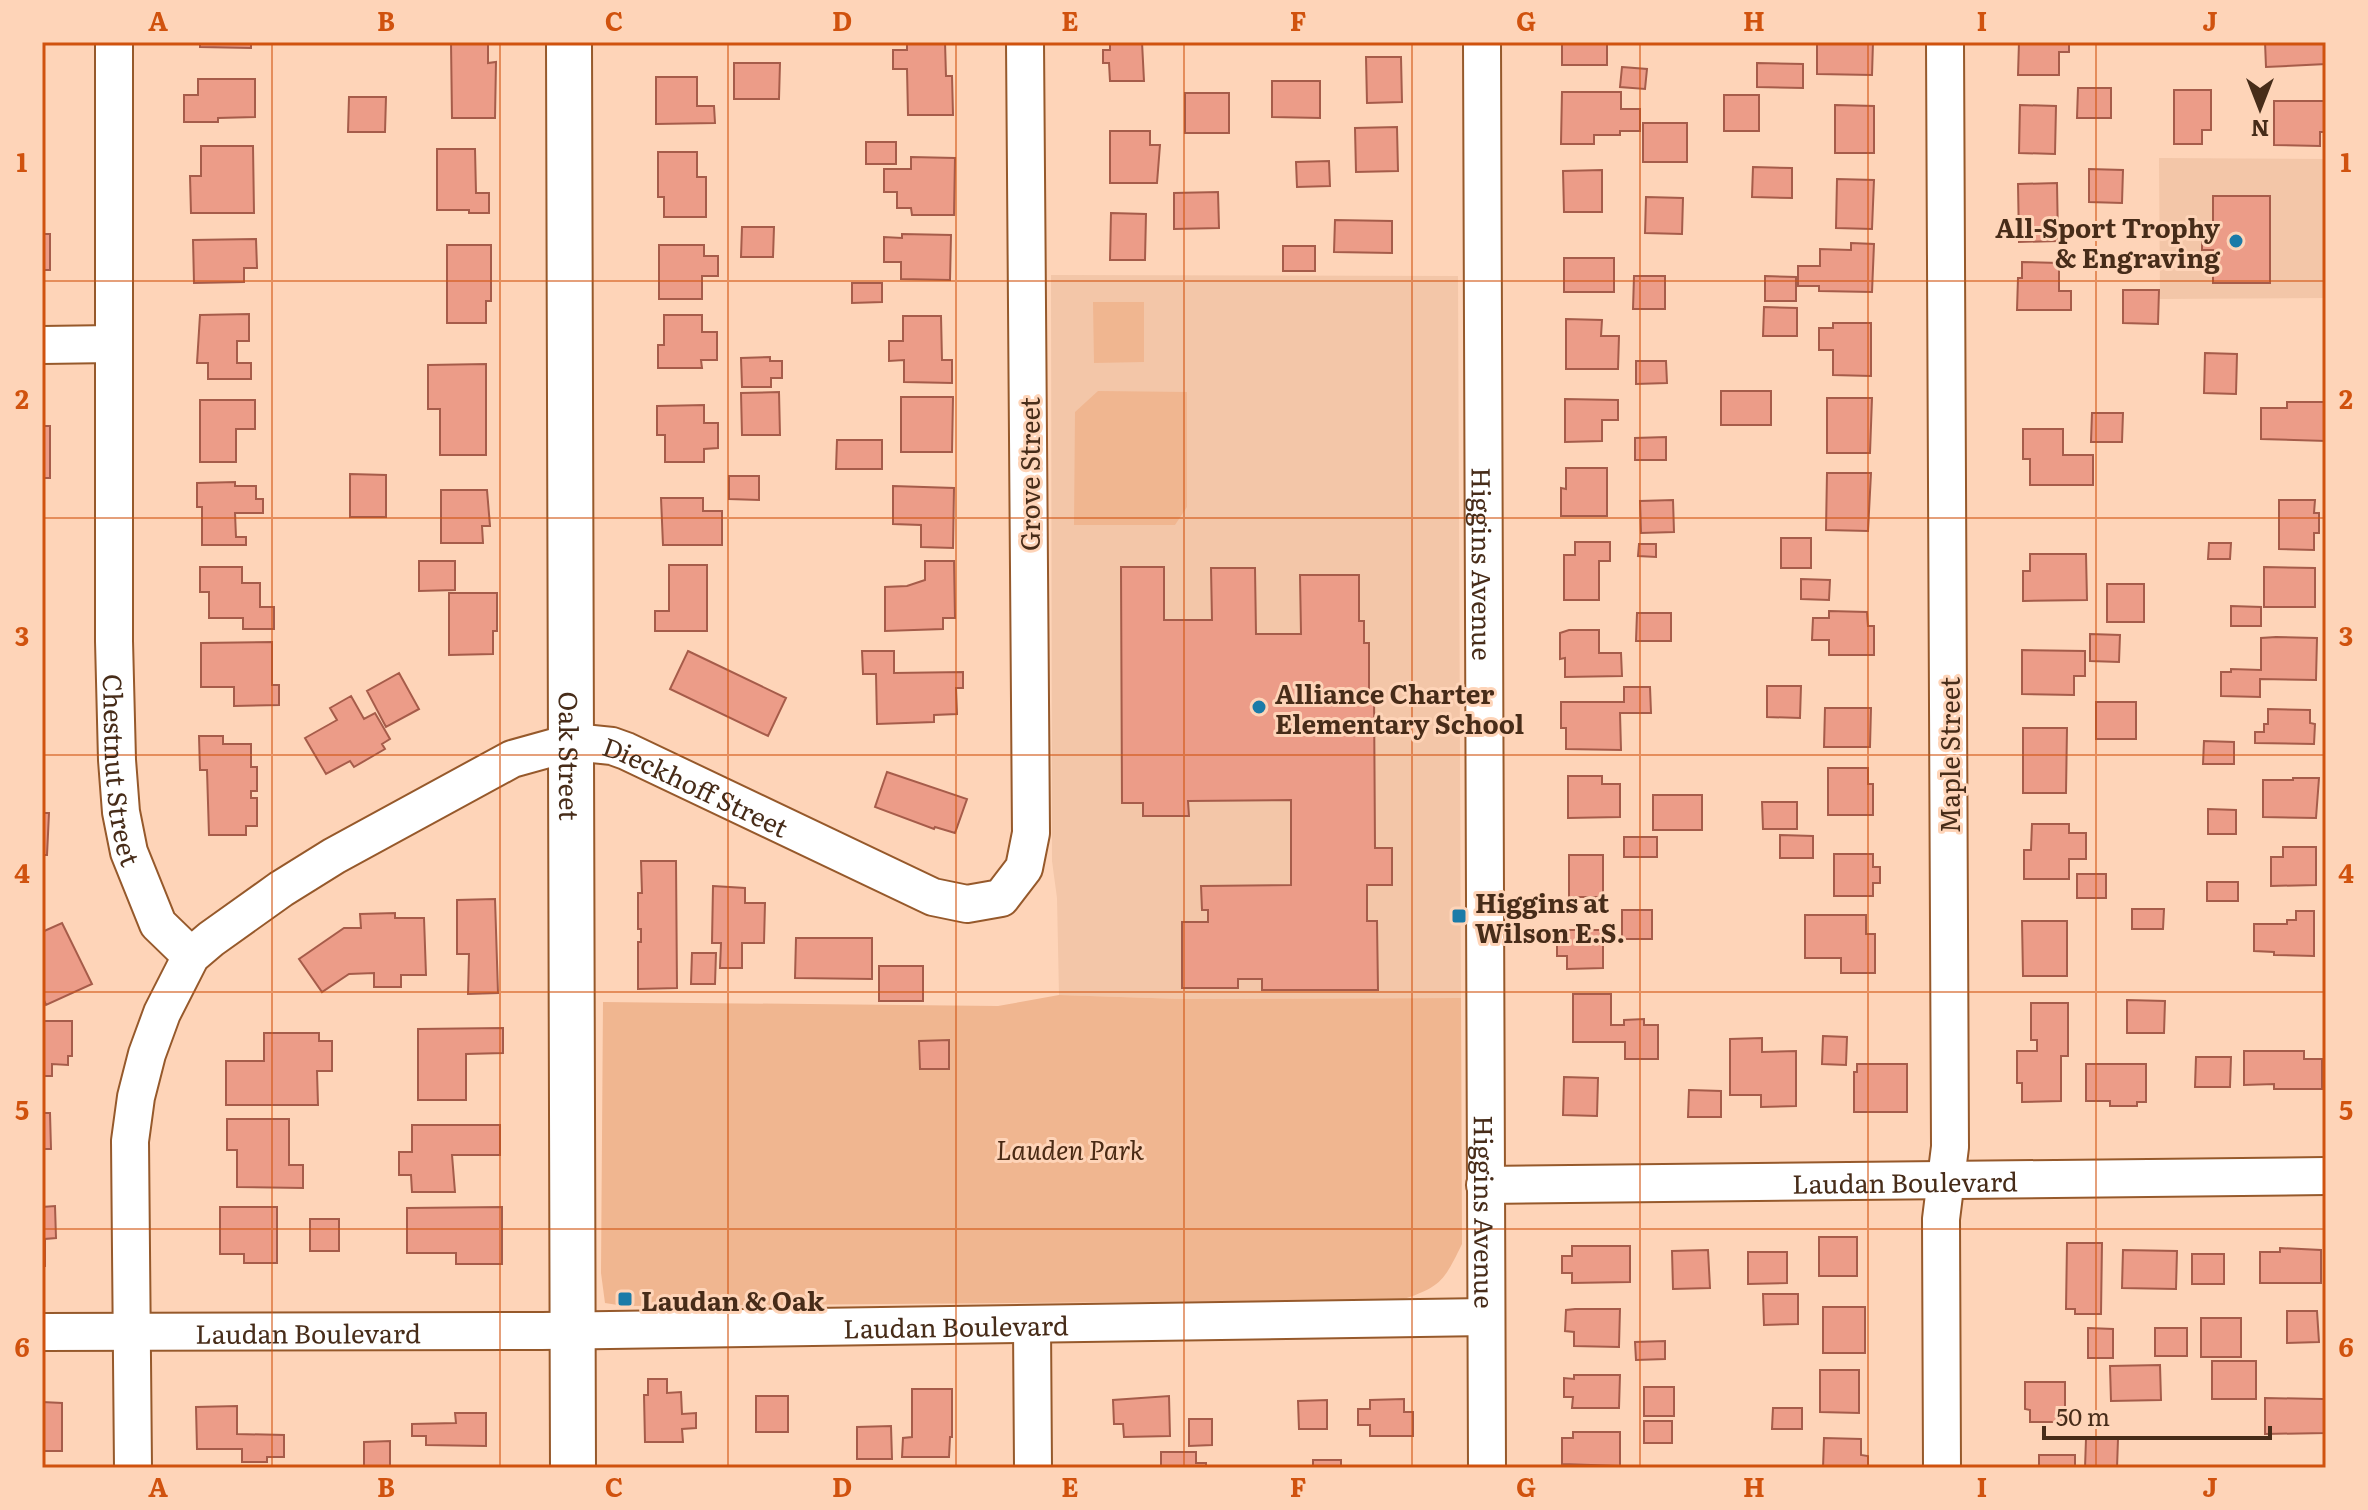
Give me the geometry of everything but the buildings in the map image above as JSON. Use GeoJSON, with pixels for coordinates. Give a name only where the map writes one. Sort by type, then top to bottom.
{"type":"FeatureCollection","features":[{"type":"Feature","properties":{"kind":"street","name":"Chestnut Street"},"geometry":{"type":"LineString","coordinates":[[114,42],[114,656],[121,812],[129,852],[158,924],[191,956]]}},
{"type":"Feature","properties":{"kind":"street","name":"Oak Street"},"geometry":{"type":"LineString","coordinates":[[569,42],[573,1468]]}},
{"type":"Feature","properties":{"kind":"street","name":"Grove Street"},"geometry":{"type":"LineString","coordinates":[[1001,898],[1024,868],[1031,833],[1025,42]]}},
{"type":"Feature","properties":{"kind":"street","name":"Higgins Avenue"},"geometry":{"type":"LineString","coordinates":[[1482,42],[1487,1468]]}},
{"type":"Feature","properties":{"kind":"street","name":"Maple Street"},"geometry":{"type":"LineString","coordinates":[[1942,1468],[1941,1219],[1950,1131],[1945,42]]}},
{"type":"Feature","properties":{"kind":"street"},"geometry":{"type":"LineString","coordinates":[[42,345],[113,344]]}},
{"type":"Feature","properties":{"kind":"street","name":"Dieckhoff Street"},"geometry":{"type":"LineString","coordinates":[[191,956],[281,889],[334,856],[512,759],[573,742],[626,751],[933,897],[967,904],[1001,898]]}},
{"type":"Feature","properties":{"kind":"street"},"geometry":{"type":"LineString","coordinates":[[133,1468],[130,1141],[136,1097],[147,1054],[162,1013],[191,956]]}},
{"type":"Feature","properties":{"kind":"street","name":"Laudan Boulevard"},"geometry":{"type":"LineString","coordinates":[[1485,1185],[2326,1176]]}},
{"type":"Feature","properties":{"kind":"street","name":"Laudan Boulevard"},"geometry":{"type":"LineString","coordinates":[[42,1332],[575,1330],[1486,1317]]}},
{"type":"Feature","properties":{"kind":"street"},"geometry":{"type":"LineString","coordinates":[[1032,1325],[1033,1468]]}},
{"type":"Feature","properties":{"kind":"shaded area"},"geometry":{"type":"Polygon","coordinates":[[[2159,158],[2326,159],[2326,298],[2160,299],[2159,158]]]}},
{"type":"Feature","properties":{"kind":"shaded area"},"geometry":{"type":"Polygon","coordinates":[[[1051,275],[1458,276],[1461,998],[1182,999],[1059,995],[1057,898],[1052,861],[1051,275]]]}},
{"type":"Feature","properties":{"kind":"green space"},"geometry":{"type":"Polygon","coordinates":[[[1093,302],[1144,302],[1144,362],[1094,363],[1093,302]]]}},
{"type":"Feature","properties":{"kind":"green space"},"geometry":{"type":"Polygon","coordinates":[[[1098,391],[1187,392],[1187,507],[1175,525],[1074,525],[1075,412],[1098,391]]]}},
{"type":"Feature","properties":{"kind":"green space","name":"Lauden Park"},"geometry":{"type":"Polygon","coordinates":[[[1059,995],[1182,999],[1461,998],[1462,1244],[1445,1275],[1425,1291],[1401,1300],[624,1306],[605,1303],[601,1273],[603,1002],[998,1006],[1059,995]]]}},
{"type":"Feature","properties":{"kind":"place","name":"All-Sport Trophy & Engraving"},"geometry":{"type":"Point","coordinates":[2236,241]}},
{"type":"Feature","properties":{"kind":"place","name":"Alliance Charter Elementary School"},"geometry":{"type":"Point","coordinates":[1259,707]}},
{"type":"Feature","properties":{"kind":"place","name":"Higgins at Wilson E.S."},"geometry":{"type":"Point","coordinates":[1459,916]}},
{"type":"Feature","properties":{"kind":"place","name":"Laudan & Oak"},"geometry":{"type":"Point","coordinates":[625,1299]}}]}
